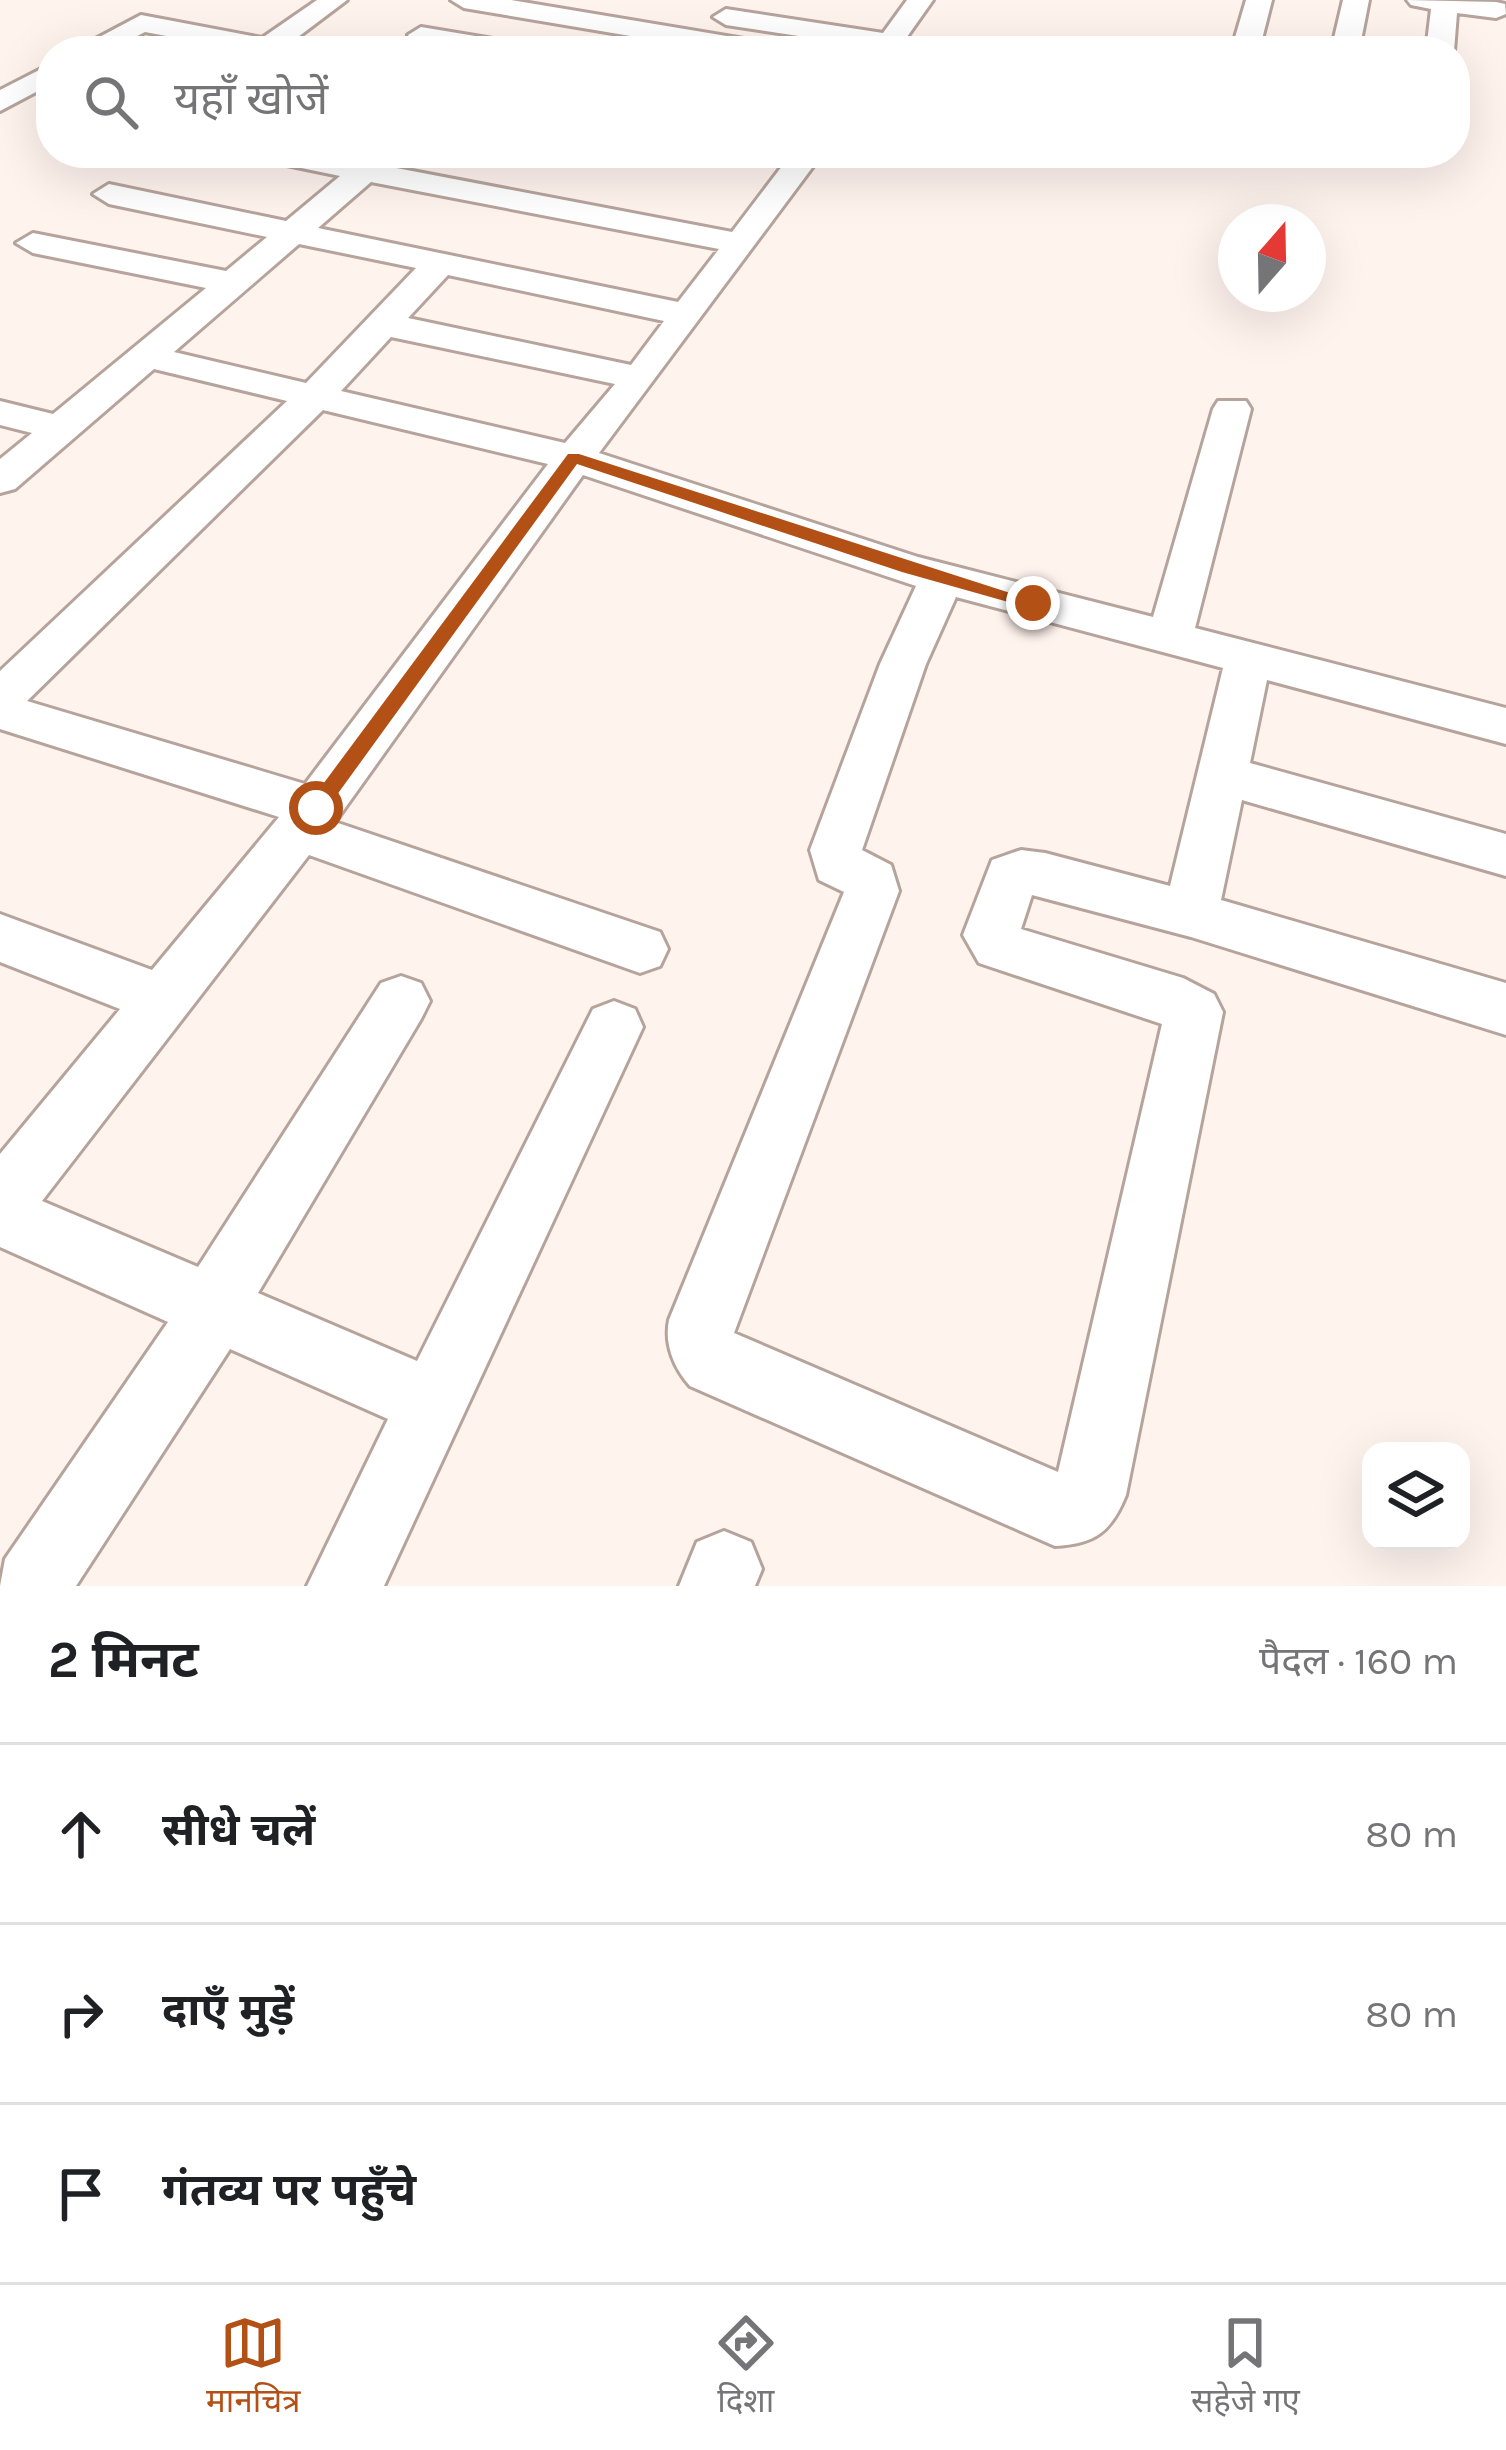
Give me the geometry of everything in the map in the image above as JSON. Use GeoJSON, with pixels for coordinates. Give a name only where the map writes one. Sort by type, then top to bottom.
{"type":"FeatureCollection","features":[{"type":"Feature","properties":{"kind":"street"},"geometry":{"type":"LineString","coordinates":[[293,36],[334,0]]}},
{"type":"Feature","properties":{"kind":"street"},"geometry":{"type":"LineString","coordinates":[[419,36],[466,0],[680,36]]}},
{"type":"Feature","properties":{"kind":"street"},"geometry":{"type":"LineString","coordinates":[[893,36],[918,0]]}},
{"type":"Feature","properties":{"kind":"street"},"geometry":{"type":"LineString","coordinates":[[1249,36],[1259,0]]}},
{"type":"Feature","properties":{"kind":"street"},"geometry":{"type":"LineString","coordinates":[[1348,36],[1356,0]]}},
{"type":"Feature","properties":{"kind":"street"},"geometry":{"type":"LineString","coordinates":[[647,2],[832,36]]}},
{"type":"Feature","properties":{"kind":"street"},"geometry":{"type":"LineString","coordinates":[[1438,36],[1433,2],[1496,10]]}},
{"type":"Feature","properties":{"kind":"street"},"geometry":{"type":"LineString","coordinates":[[185,31],[219,10]]}},
{"type":"Feature","properties":{"kind":"street"},"geometry":{"type":"LineString","coordinates":[[112,36],[134,23],[211,36]]}},
{"type":"Feature","properties":{"kind":"street"},"geometry":{"type":"LineString","coordinates":[[0,102],[36,81]]}},
{"type":"Feature","properties":{"kind":"street"},"geometry":{"type":"LineString","coordinates":[[0,102],[36,109]]}},
{"type":"Feature","properties":{"kind":"street"},"geometry":{"type":"LineString","coordinates":[[349,168],[742,244]]}},
{"type":"Feature","properties":{"kind":"street"},"geometry":{"type":"LineString","coordinates":[[316,827],[574,458],[797,168]]}},
{"type":"Feature","properties":{"kind":"street"},"geometry":{"type":"LineString","coordinates":[[0,480],[365,171]]}},
{"type":"Feature","properties":{"kind":"street"},"geometry":{"type":"LineString","coordinates":[[110,194],[687,315]]}},
{"type":"Feature","properties":{"kind":"street"},"geometry":{"type":"LineString","coordinates":[[33,243],[232,283]]}},
{"type":"Feature","properties":{"kind":"street"},"geometry":{"type":"LineString","coordinates":[[0,699],[313,398],[440,265]]}},
{"type":"Feature","properties":{"kind":"street"},"geometry":{"type":"LineString","coordinates":[[382,324],[640,378]]}},
{"type":"Feature","properties":{"kind":"street"},"geometry":{"type":"LineString","coordinates":[[146,356],[574,458],[942,578],[1506,726]]}},
{"type":"Feature","properties":{"kind":"street"},"geometry":{"type":"LineString","coordinates":[[1169,640],[1232,409]]}},
{"type":"Feature","properties":{"kind":"street"},"geometry":{"type":"LineString","coordinates":[[0,413],[61,428]]}},
{"type":"Feature","properties":{"kind":"street"},"geometry":{"type":"LineString","coordinates":[[942,578],[903,664],[836,850],[838,866],[866,875],[872,891],[705,1312],[699,1331],[701,1349],[714,1362],[1055,1509],[1078,1508],[1089,1495],[1194,1012],[1182,1002],[999,946],[991,934],[1011,876],[1021,872],[1191,914],[1506,1009]]}},
{"type":"Feature","properties":{"kind":"street"},"geometry":{"type":"LineString","coordinates":[[1191,914],[1248,661]]}},
{"type":"Feature","properties":{"kind":"street"},"geometry":{"type":"LineString","coordinates":[[0,711],[640,949]]}},
{"type":"Feature","properties":{"kind":"street"},"geometry":{"type":"LineString","coordinates":[[0,1203],[161,999],[316,827],[403,746]]}},
{"type":"Feature","properties":{"kind":"street"},"geometry":{"type":"LineString","coordinates":[[1222,775],[1506,854]]}},
{"type":"Feature","properties":{"kind":"street"},"geometry":{"type":"LineString","coordinates":[[0,938],[161,999]]}},
{"type":"Feature","properties":{"kind":"street"},"geometry":{"type":"LineString","coordinates":[[32,1586],[213,1308],[401,1001]]}},
{"type":"Feature","properties":{"kind":"street"},"geometry":{"type":"LineString","coordinates":[[345,1586],[614,1027]]}},
{"type":"Feature","properties":{"kind":"street"},"geometry":{"type":"LineString","coordinates":[[0,1215],[432,1403]]}},
{"type":"Feature","properties":{"kind":"route"},"geometry":{"type":"LineString","coordinates":[[316,808],[574,458],[718,508],[1033,603]]}}]}
